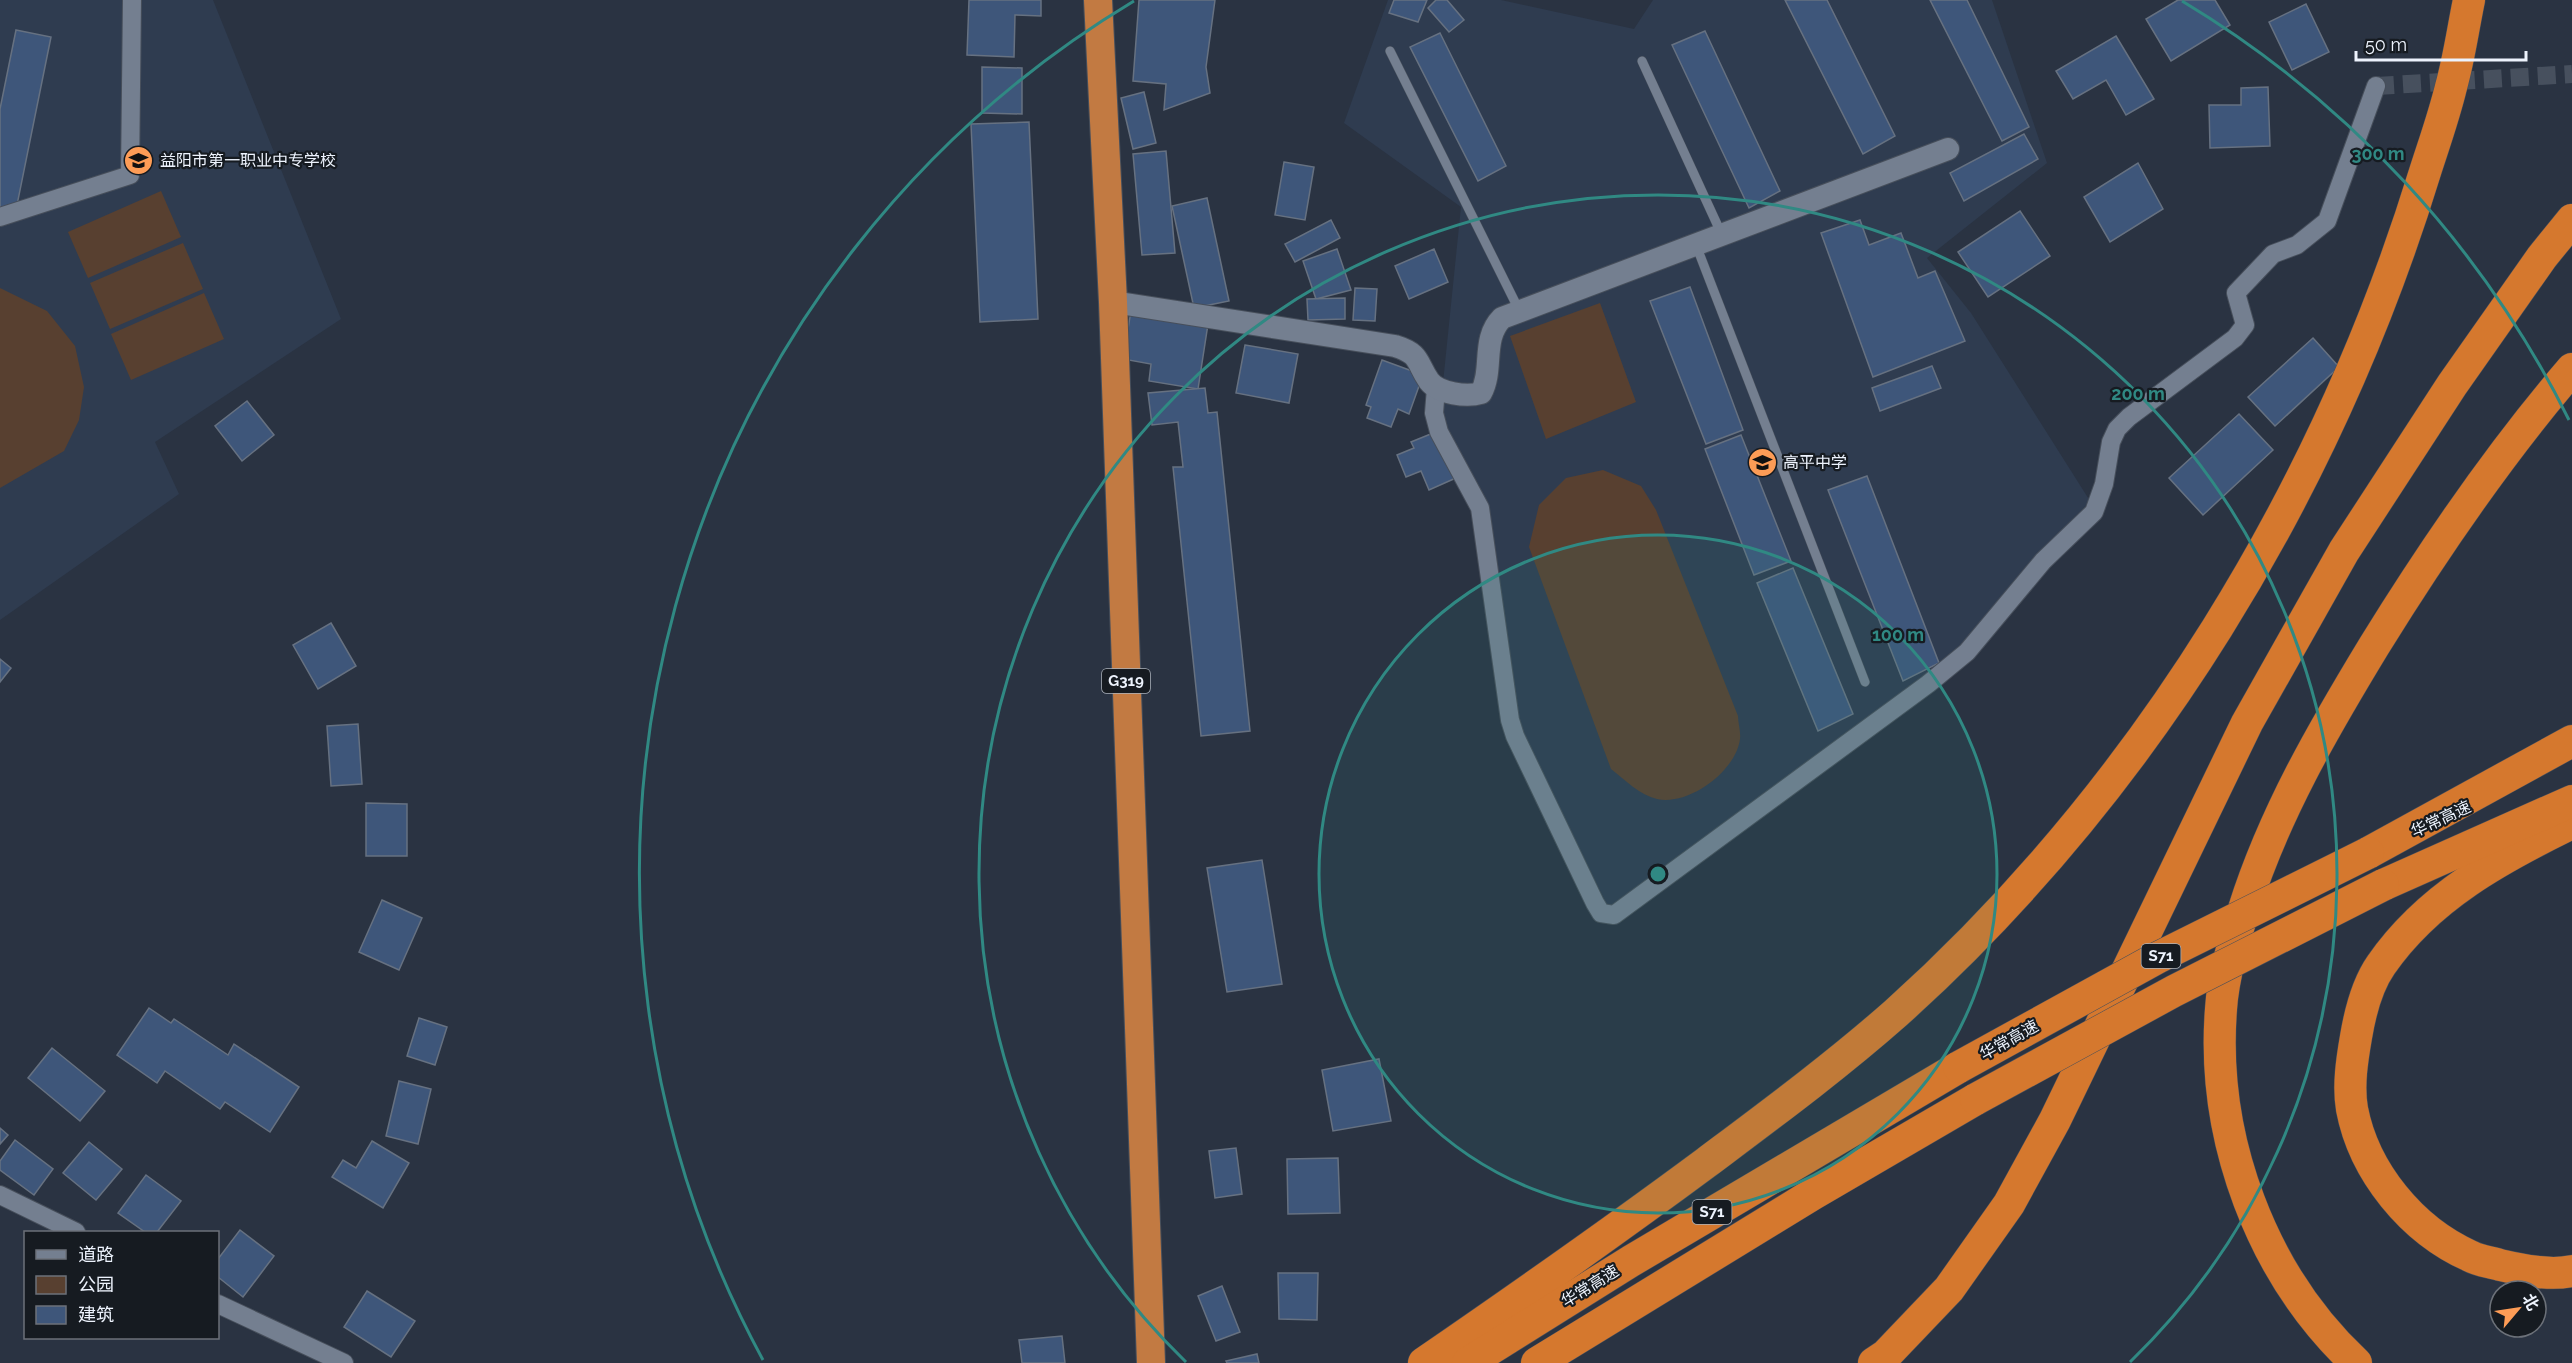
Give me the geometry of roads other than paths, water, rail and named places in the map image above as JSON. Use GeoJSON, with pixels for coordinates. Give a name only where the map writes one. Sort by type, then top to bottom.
{"type":"FeatureCollection","features":[{"type":"Feature","properties":{"kind":"highway","name":"G319"},"geometry":{"type":"LineString","coordinates":[[1098,0],[1113,302],[1151,1363]]}},
{"type":"Feature","properties":{"kind":"highway"},"geometry":{"type":"LineString","coordinates":[[1424,1363],[1585,1252],[1741,1137],[1895,1013],[1978,934],[2091,807],[2180,687],[2277,529],[2354,371],[2406,235],[2451,88],[2469,0]]}},
{"type":"Feature","properties":{"kind":"highway"},"geometry":{"type":"LineString","coordinates":[[1874,1363],[1886,1355],[1949,1288],[2008,1204],[2055,1120],[2247,723],[2321,591],[2344,551],[2445,394],[2542,257],[2572,220]]}},
{"type":"Feature","properties":{"kind":"highway"},"geometry":{"type":"LineString","coordinates":[[2356,1363],[2333,1342],[2286,1279],[2258,1225],[2235,1157],[2221,1087],[2221,1007],[2236,935],[2258,865],[2299,776],[2331,717],[2415,579],[2486,478],[2562,380]]}},
{"type":"Feature","properties":{"kind":"highway"},"geometry":{"type":"LineString","coordinates":[[2368,853],[2572,741]]}},
{"type":"Feature","properties":{"kind":"highway","name":"华常高速"},"geometry":{"type":"LineString","coordinates":[[1468,1363],[1631,1261],[1959,1067],[2157,958],[2368,853],[2572,758]]}},
{"type":"Feature","properties":{"kind":"highway","name":"S71"},"geometry":{"type":"LineString","coordinates":[[1537,1363],[1793,1205],[1976,1099],[2174,991],[2383,885],[2572,801]]}},
{"type":"Feature","properties":{"kind":"highway"},"geometry":{"type":"LineString","coordinates":[[2572,823],[2494,862],[2455,889],[2416,922],[2380,966],[2361,1012],[2352,1061],[2352,1109],[2368,1156],[2392,1197],[2429,1232],[2470,1257],[2519,1270],[2572,1271]]}},
{"type":"Feature","properties":{"kind":"street"},"geometry":{"type":"LineString","coordinates":[[0,217],[130,175],[132,0]]}},
{"type":"Feature","properties":{"kind":"street"},"geometry":{"type":"LineString","coordinates":[[1436,388],[1434,413],[1438,432],[1480,508],[1506,698],[1515,736],[1595,903],[1601,913],[1614,915],[1928,684],[1967,652],[2043,561],[2094,512],[2117,429],[2128,417],[2235,338],[2245,325],[2236,292],[2273,254],[2297,245],[2327,221],[2376,86]]}},
{"type":"Feature","properties":{"kind":"street"},"geometry":{"type":"LineString","coordinates":[[1113,302],[1395,346],[1410,351],[1421,362],[1429,380],[1436,388],[1470,397],[1481,393],[1486,385],[1493,327],[1502,318],[1947,149]]}},
{"type":"Feature","properties":{"kind":"street"},"geometry":{"type":"LineString","coordinates":[[0,1195],[72,1231]]}},
{"type":"Feature","properties":{"kind":"street"},"geometry":{"type":"LineString","coordinates":[[219,1304],[344,1363]]}},
{"type":"Feature","properties":{"kind":"lane"},"geometry":{"type":"LineString","coordinates":[[1390,51],[1520,312]]}},
{"type":"Feature","properties":{"kind":"lane"},"geometry":{"type":"LineString","coordinates":[[1642,61],[1722,235]]}},
{"type":"Feature","properties":{"kind":"lane"},"geometry":{"type":"LineString","coordinates":[[1696,245],[1865,682]]}},
{"type":"Feature","properties":{"kind":"tunnel"},"geometry":{"type":"LineString","coordinates":[[2376,86],[2572,74]]}},
{"type":"Feature","properties":{"kind":"place","name":"益阳市第一职业中专学校"},"geometry":{"type":"Point","coordinates":[139,160]}},
{"type":"Feature","properties":{"kind":"place","name":"高平中学"},"geometry":{"type":"Point","coordinates":[1762,462]}}]}
